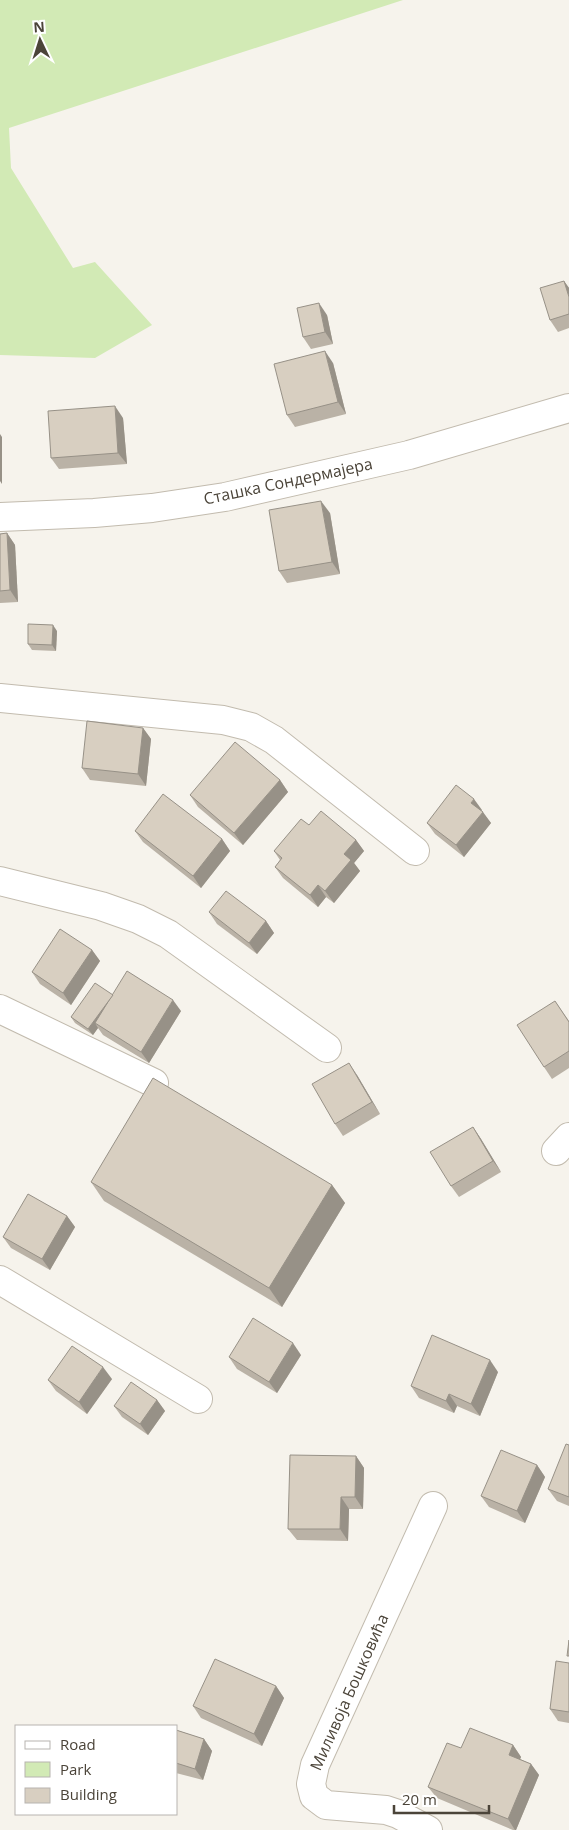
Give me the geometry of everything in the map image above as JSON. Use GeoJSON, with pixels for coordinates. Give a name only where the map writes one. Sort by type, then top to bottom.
{"type":"FeatureCollection","features":[{"type":"Feature","properties":{"kind":"street","name":"Сташка Сондермајера"},"geometry":{"type":"LineString","coordinates":[[0,517],[94,513],[152,508],[225,497],[409,455],[569,408]]}},
{"type":"Feature","properties":{"kind":"street"},"geometry":{"type":"LineString","coordinates":[[0,698],[223,720],[251,728],[274,740],[415,851]]}},
{"type":"Feature","properties":{"kind":"street"},"geometry":{"type":"LineString","coordinates":[[0,881],[101,906],[146,922],[168,934],[327,1048]]}},
{"type":"Feature","properties":{"kind":"street"},"geometry":{"type":"LineString","coordinates":[[0,1009],[154,1083]]}},
{"type":"Feature","properties":{"kind":"street"},"geometry":{"type":"LineString","coordinates":[[0,1280],[198,1399]]}},
{"type":"Feature","properties":{"kind":"street","name":"Миливоја Бошковића"},"geometry":{"type":"LineString","coordinates":[[428,1830],[398,1814],[386,1810],[326,1805],[314,1796],[311,1784],[315,1765],[434,1506]]}},
{"type":"Feature","properties":{"kind":"green space"},"geometry":{"type":"Polygon","coordinates":[[[0,0],[403,0],[9,128],[11,168],[73,268],[95,262],[152,325],[95,358],[0,355],[0,0]]]}},
{"type":"Feature","properties":{"kind":"building"},"geometry":{"type":"Polygon","coordinates":[[[564,281],[569,297],[569,314],[550,320],[540,288],[564,281]]]}},
{"type":"Feature","properties":{"kind":"building"},"geometry":{"type":"Polygon","coordinates":[[[319,303],[325,332],[303,337],[297,308],[319,303]]]}},
{"type":"Feature","properties":{"kind":"building"},"geometry":{"type":"Polygon","coordinates":[[[325,351],[338,402],[287,415],[274,364],[325,351]]]}},
{"type":"Feature","properties":{"kind":"building"},"geometry":{"type":"Polygon","coordinates":[[[115,406],[118,453],[51,458],[48,411],[115,406]]]}},
{"type":"Feature","properties":{"kind":"building"},"geometry":{"type":"Polygon","coordinates":[[[321,501],[332,562],[279,571],[269,510],[321,501]]]}},
{"type":"Feature","properties":{"kind":"building"},"geometry":{"type":"Polygon","coordinates":[[[7,533],[10,590],[0,591],[0,534],[7,533]]]}},
{"type":"Feature","properties":{"kind":"building"},"geometry":{"type":"Polygon","coordinates":[[[28,624],[53,625],[52,645],[28,644],[28,624]]]}},
{"type":"Feature","properties":{"kind":"building"},"geometry":{"type":"Polygon","coordinates":[[[87,721],[143,728],[138,774],[82,768],[87,721]]]}},
{"type":"Feature","properties":{"kind":"building"},"geometry":{"type":"Polygon","coordinates":[[[235,742],[280,780],[234,833],[190,795],[235,742]]]}},
{"type":"Feature","properties":{"kind":"building"},"geometry":{"type":"Polygon","coordinates":[[[456,785],[474,799],[471,803],[483,812],[456,845],[427,823],[456,785]]]}},
{"type":"Feature","properties":{"kind":"building"},"geometry":{"type":"Polygon","coordinates":[[[163,794],[222,839],[193,876],[135,831],[163,794]]]}},
{"type":"Feature","properties":{"kind":"building"},"geometry":{"type":"Polygon","coordinates":[[[321,811],[356,840],[344,854],[351,860],[325,891],[318,885],[310,895],[275,867],[282,858],[274,851],[301,819],[309,825],[321,811]]]}},
{"type":"Feature","properties":{"kind":"building"},"geometry":{"type":"Polygon","coordinates":[[[226,891],[266,921],[249,943],[209,912],[226,891]]]}},
{"type":"Feature","properties":{"kind":"building"},"geometry":{"type":"Polygon","coordinates":[[[60,929],[92,950],[63,993],[32,972],[60,929]]]}},
{"type":"Feature","properties":{"kind":"building"},"geometry":{"type":"Polygon","coordinates":[[[127,971],[173,1000],[141,1052],[95,1023],[127,971]]]}},
{"type":"Feature","properties":{"kind":"building"},"geometry":{"type":"Polygon","coordinates":[[[95,983],[113,995],[88,1029],[71,1017],[95,983]]]}},
{"type":"Feature","properties":{"kind":"building"},"geometry":{"type":"Polygon","coordinates":[[[555,1001],[569,1022],[569,1051],[544,1067],[517,1025],[555,1001]]]}},
{"type":"Feature","properties":{"kind":"building"},"geometry":{"type":"Polygon","coordinates":[[[349,1063],[372,1102],[335,1124],[312,1084],[349,1063]]]}},
{"type":"Feature","properties":{"kind":"building"},"geometry":{"type":"Polygon","coordinates":[[[153,1078],[332,1185],[269,1288],[91,1182],[153,1078]]]}},
{"type":"Feature","properties":{"kind":"building"},"geometry":{"type":"Polygon","coordinates":[[[473,1127],[493,1161],[451,1186],[430,1152],[473,1127]]]}},
{"type":"Feature","properties":{"kind":"building"},"geometry":{"type":"Polygon","coordinates":[[[28,1194],[67,1216],[42,1259],[3,1237],[28,1194]]]}},
{"type":"Feature","properties":{"kind":"building"},"geometry":{"type":"Polygon","coordinates":[[[253,1318],[293,1343],[269,1382],[229,1357],[253,1318]]]}},
{"type":"Feature","properties":{"kind":"building"},"geometry":{"type":"Polygon","coordinates":[[[432,1335],[490,1360],[471,1404],[449,1394],[446,1401],[411,1386],[432,1335]]]}},
{"type":"Feature","properties":{"kind":"building"},"geometry":{"type":"Polygon","coordinates":[[[72,1346],[103,1367],[79,1402],[48,1380],[72,1346]]]}},
{"type":"Feature","properties":{"kind":"building"},"geometry":{"type":"Polygon","coordinates":[[[131,1382],[157,1400],[140,1424],[114,1406],[131,1382]]]}},
{"type":"Feature","properties":{"kind":"building"},"geometry":{"type":"Polygon","coordinates":[[[566,1444],[569,1445],[569,1497],[548,1489],[566,1444]]]}},
{"type":"Feature","properties":{"kind":"building"},"geometry":{"type":"Polygon","coordinates":[[[501,1450],[537,1465],[517,1511],[481,1496],[501,1450]]]}},
{"type":"Feature","properties":{"kind":"building"},"geometry":{"type":"Polygon","coordinates":[[[290,1455],[356,1456],[355,1497],[341,1497],[340,1529],[288,1529],[290,1455]]]}},
{"type":"Feature","properties":{"kind":"building"},"geometry":{"type":"Polygon","coordinates":[[[569,1640],[569,1656],[567,1656],[569,1640]]]}},
{"type":"Feature","properties":{"kind":"building"},"geometry":{"type":"Polygon","coordinates":[[[215,1659],[276,1686],[254,1734],[193,1706],[215,1659]]]}},
{"type":"Feature","properties":{"kind":"building"},"geometry":{"type":"Polygon","coordinates":[[[556,1661],[569,1663],[569,1712],[550,1709],[556,1661]]]}},
{"type":"Feature","properties":{"kind":"building"},"geometry":{"type":"Polygon","coordinates":[[[470,1728],[513,1745],[509,1755],[531,1764],[508,1819],[428,1787],[447,1743],[461,1748],[470,1728]]]}},
{"type":"Feature","properties":{"kind":"building"},"geometry":{"type":"Polygon","coordinates":[[[178,1731],[204,1739],[195,1769],[178,1764],[178,1731]]]}}]}
